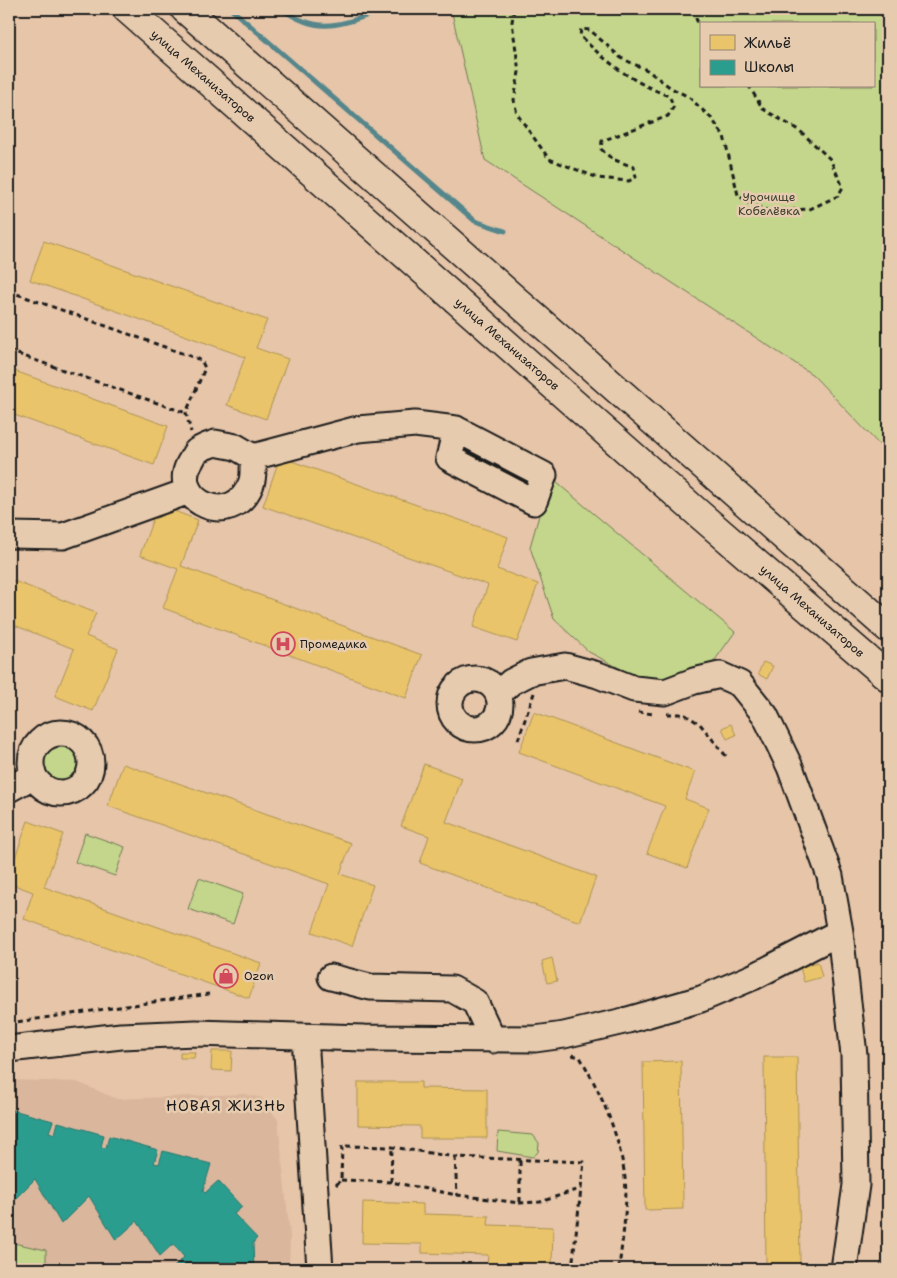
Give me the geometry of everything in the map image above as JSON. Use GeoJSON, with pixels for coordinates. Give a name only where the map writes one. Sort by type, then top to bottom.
{"type":"FeatureCollection","features":[{"type":"Feature","properties":{"kind":"main road","name":"улица Механизаторов"},"geometry":{"type":"LineString","coordinates":[[128,9],[698,514],[888,677]]}},
{"type":"Feature","properties":{"kind":"main road"},"geometry":{"type":"LineString","coordinates":[[185,9],[888,628]]}},
{"type":"Feature","properties":{"kind":"street"},"geometry":{"type":"LineString","coordinates":[[253,457],[252,483],[242,500],[224,509],[204,506],[189,491],[186,470],[196,452],[215,442],[236,447],[253,457],[358,429],[415,424],[456,429]]}},
{"type":"Feature","properties":{"kind":"street"},"geometry":{"type":"LineString","coordinates":[[9,534],[63,536],[189,491]]}},
{"type":"Feature","properties":{"kind":"street"},"geometry":{"type":"LineString","coordinates":[[499,693],[511,682],[531,672],[565,666],[598,675],[634,689],[665,692],[694,681],[720,675],[740,684],[765,714],[790,767],[830,876],[840,932],[854,1055],[856,1185],[844,1269]]}},
{"type":"Feature","properties":{"kind":"street"},"geometry":{"type":"LineString","coordinates":[[9,789],[33,776]]}},
{"type":"Feature","properties":{"kind":"street"},"geometry":{"type":"LineString","coordinates":[[9,1048],[121,1036],[196,1033],[494,1040],[535,1039],[564,1035],[628,1020],[701,999],[753,977],[840,932]]}},
{"type":"Feature","properties":{"kind":"street"},"geometry":{"type":"LineString","coordinates":[[331,977],[370,987],[452,989],[475,1002],[494,1040]]}},
{"type":"Feature","properties":{"kind":"street"},"geometry":{"type":"LineString","coordinates":[[305,1037],[320,1269]]}},
{"type":"Feature","properties":{"kind":"path"},"geometry":{"type":"LineString","coordinates":[[514,9],[512,22],[519,72],[514,100],[517,114],[549,158],[598,178],[629,181],[636,176],[634,167],[612,159],[601,149],[602,141],[668,116],[674,106],[669,96],[643,86],[609,64],[580,36],[581,29],[590,30],[621,58],[647,70],[671,88],[689,97],[712,119],[724,136],[738,194],[750,204],[769,211],[810,208],[838,196],[843,187],[830,159],[800,131],[763,109],[750,88]]}},
{"type":"Feature","properties":{"kind":"path"},"geometry":{"type":"LineString","coordinates":[[693,9],[700,23]]}},
{"type":"Feature","properties":{"kind":"path"},"geometry":{"type":"LineString","coordinates":[[9,295],[18,294],[198,359],[204,362],[205,368],[190,408],[183,414],[9,351]]}},
{"type":"Feature","properties":{"kind":"path"},"geometry":{"type":"LineString","coordinates":[[518,740],[537,684]]}},
{"type":"Feature","properties":{"kind":"path"},"geometry":{"type":"LineString","coordinates":[[630,711],[645,714],[684,714],[700,724],[726,756]]}},
{"type":"Feature","properties":{"kind":"path"},"geometry":{"type":"LineString","coordinates":[[9,1023],[210,994]]}},
{"type":"Feature","properties":{"kind":"path"},"geometry":{"type":"LineString","coordinates":[[563,1053],[580,1057],[597,1085],[615,1136],[624,1178],[624,1229],[618,1269]]}},
{"type":"Feature","properties":{"kind":"path"},"geometry":{"type":"LineString","coordinates":[[342,1146],[392,1147],[455,1157],[520,1162],[584,1162],[572,1269]]}},
{"type":"Feature","properties":{"kind":"path"},"geometry":{"type":"LineString","coordinates":[[391,1182],[392,1147]]}},
{"type":"Feature","properties":{"kind":"path"},"geometry":{"type":"LineString","coordinates":[[455,1157],[457,1196]]}},
{"type":"Feature","properties":{"kind":"path"},"geometry":{"type":"LineString","coordinates":[[520,1162],[520,1203]]}},
{"type":"Feature","properties":{"kind":"path"},"geometry":{"type":"LineString","coordinates":[[341,1180],[391,1182],[457,1196],[520,1203],[540,1202],[582,1188]]}},
{"type":"Feature","properties":{"kind":"path"},"geometry":{"type":"LineString","coordinates":[[390,1269],[397,1269]]}},
{"type":"Feature","properties":{"kind":"shaded area"},"geometry":{"type":"Polygon","coordinates":[[[9,1080],[77,1082],[117,1099],[244,1094],[262,1098],[278,1120],[290,1237],[289,1269],[9,1269],[9,1080]]]}},
{"type":"Feature","properties":{"kind":"green space","name":"Урочище Кобелёвка"},"geometry":{"type":"Polygon","coordinates":[[[451,9],[888,9],[888,454],[813,375],[485,160],[451,9]]]}},
{"type":"Feature","properties":{"kind":"green space"},"geometry":{"type":"Polygon","coordinates":[[[550,477],[735,632],[705,674],[679,682],[640,679],[589,652],[554,619],[530,547],[550,477]]]}},
{"type":"Feature","properties":{"kind":"green space"},"geometry":{"type":"Polygon","coordinates":[[[61,739],[70,741],[78,746],[83,754],[85,763],[83,772],[78,780],[70,785],[61,787],[52,785],[44,780],[39,772],[37,763],[39,754],[44,746],[52,741],[61,739]]]}},
{"type":"Feature","properties":{"kind":"green space"},"geometry":{"type":"Polygon","coordinates":[[[85,833],[125,847],[115,876],[75,862],[85,833]]]}},
{"type":"Feature","properties":{"kind":"green space"},"geometry":{"type":"Polygon","coordinates":[[[199,878],[243,894],[233,924],[188,909],[199,878]]]}},
{"type":"Feature","properties":{"kind":"green space"},"geometry":{"type":"Polygon","coordinates":[[[498,1132],[533,1135],[539,1143],[538,1152],[533,1157],[497,1151],[498,1132]]]}},
{"type":"Feature","properties":{"kind":"green space"},"geometry":{"type":"Polygon","coordinates":[[[9,1242],[46,1250],[46,1269],[9,1269],[9,1242]]]}},
{"type":"Feature","properties":{"kind":"building: Жильё"},"geometry":{"type":"Polygon","coordinates":[[[44,241],[267,320],[256,348],[288,359],[266,419],[227,405],[245,357],[30,280],[44,241]]]}},
{"type":"Feature","properties":{"kind":"building: Жильё"},"geometry":{"type":"Polygon","coordinates":[[[9,369],[168,426],[154,465],[9,413],[9,369]]]}},
{"type":"Feature","properties":{"kind":"building: Жильё"},"geometry":{"type":"Polygon","coordinates":[[[280,457],[508,537],[497,569],[538,584],[517,642],[473,627],[488,585],[263,506],[280,457]]]}},
{"type":"Feature","properties":{"kind":"building: Жильё"},"geometry":{"type":"Polygon","coordinates":[[[158,505],[198,520],[181,566],[422,655],[406,698],[163,608],[178,569],[140,555],[158,505]]]}},
{"type":"Feature","properties":{"kind":"building: Жильё"},"geometry":{"type":"Polygon","coordinates":[[[9,579],[96,613],[86,636],[118,649],[93,711],[55,696],[74,649],[9,623],[9,579]]]}},
{"type":"Feature","properties":{"kind":"building: Жильё"},"geometry":{"type":"Polygon","coordinates":[[[763,662],[773,666],[767,679],[758,674],[763,662]]]}},
{"type":"Feature","properties":{"kind":"building: Жильё"},"geometry":{"type":"Polygon","coordinates":[[[534,712],[695,772],[685,799],[709,808],[687,868],[647,853],[665,806],[519,752],[534,712]]]}},
{"type":"Feature","properties":{"kind":"building: Жильё"},"geometry":{"type":"Polygon","coordinates":[[[731,724],[736,735],[727,739],[722,728],[731,724]]]}},
{"type":"Feature","properties":{"kind":"building: Жильё"},"geometry":{"type":"Polygon","coordinates":[[[123,764],[351,843],[340,874],[373,885],[352,946],[312,932],[329,884],[108,806],[123,764]]]}},
{"type":"Feature","properties":{"kind":"building: Жильё"},"geometry":{"type":"Polygon","coordinates":[[[424,764],[462,778],[446,822],[596,877],[580,922],[420,863],[429,836],[401,826],[424,764]]]}},
{"type":"Feature","properties":{"kind":"building: Жильё"},"geometry":{"type":"Polygon","coordinates":[[[28,821],[63,834],[44,887],[261,963],[249,998],[24,919],[33,892],[9,883],[9,875],[28,821]]]}},
{"type":"Feature","properties":{"kind":"building: Жильё"},"geometry":{"type":"Polygon","coordinates":[[[552,958],[557,981],[547,983],[542,961],[552,958]]]}},
{"type":"Feature","properties":{"kind":"building: Жильё"},"geometry":{"type":"Polygon","coordinates":[[[818,962],[822,977],[804,982],[800,967],[818,962]]]}},
{"type":"Feature","properties":{"kind":"building: Жильё"},"geometry":{"type":"Polygon","coordinates":[[[212,1051],[232,1051],[231,1071],[211,1070],[212,1051]]]}},
{"type":"Feature","properties":{"kind":"building: Жильё"},"geometry":{"type":"Polygon","coordinates":[[[180,1052],[195,1052],[194,1058],[180,1058],[180,1052]]]}},
{"type":"Feature","properties":{"kind":"building: Жильё"},"geometry":{"type":"Polygon","coordinates":[[[764,1057],[797,1057],[800,1265],[766,1266],[764,1057]]]}},
{"type":"Feature","properties":{"kind":"building: Жильё"},"geometry":{"type":"Polygon","coordinates":[[[681,1061],[683,1209],[645,1210],[643,1062],[681,1061]]]}},
{"type":"Feature","properties":{"kind":"building: Жильё"},"geometry":{"type":"Polygon","coordinates":[[[358,1082],[421,1082],[421,1088],[487,1089],[487,1138],[420,1138],[420,1126],[358,1125],[358,1082]]]}},
{"type":"Feature","properties":{"kind":"building: Жильё"},"geometry":{"type":"Polygon","coordinates":[[[363,1202],[423,1204],[423,1214],[489,1216],[488,1225],[553,1227],[552,1266],[487,1264],[488,1255],[422,1253],[422,1244],[362,1243],[363,1202]]]}},
{"type":"Feature","properties":{"kind":"building: Школы"},"geometry":{"type":"Polygon","coordinates":[[[9,1109],[53,1121],[49,1132],[55,1134],[58,1122],[104,1135],[101,1147],[106,1148],[109,1136],[158,1150],[154,1163],[159,1164],[163,1151],[211,1164],[203,1191],[205,1193],[218,1181],[242,1207],[234,1214],[257,1238],[253,1243],[254,1269],[172,1269],[184,1257],[173,1244],[160,1256],[137,1221],[116,1240],[89,1196],[61,1224],[35,1179],[9,1205],[9,1109]]]}},
{"type":"Feature","properties":{"kind":"waterway"},"geometry":{"type":"LineString","coordinates":[[231,9],[475,221],[505,231]]}},
{"type":"Feature","properties":{"kind":"waterway"},"geometry":{"type":"LineString","coordinates":[[282,9],[297,18],[322,25],[334,25],[387,9]]}},
{"type":"Feature","properties":{"kind":"place","name":"Промедика"},"geometry":{"type":"Point","coordinates":[283,644]}},
{"type":"Feature","properties":{"kind":"place","name":"Ozon"},"geometry":{"type":"Point","coordinates":[226,976]}},
{"type":"Feature","properties":{"kind":"district","name":"НОВАЯ ЖИЗНЬ"},"geometry":{"type":"Point","coordinates":[226,1106]}}]}
